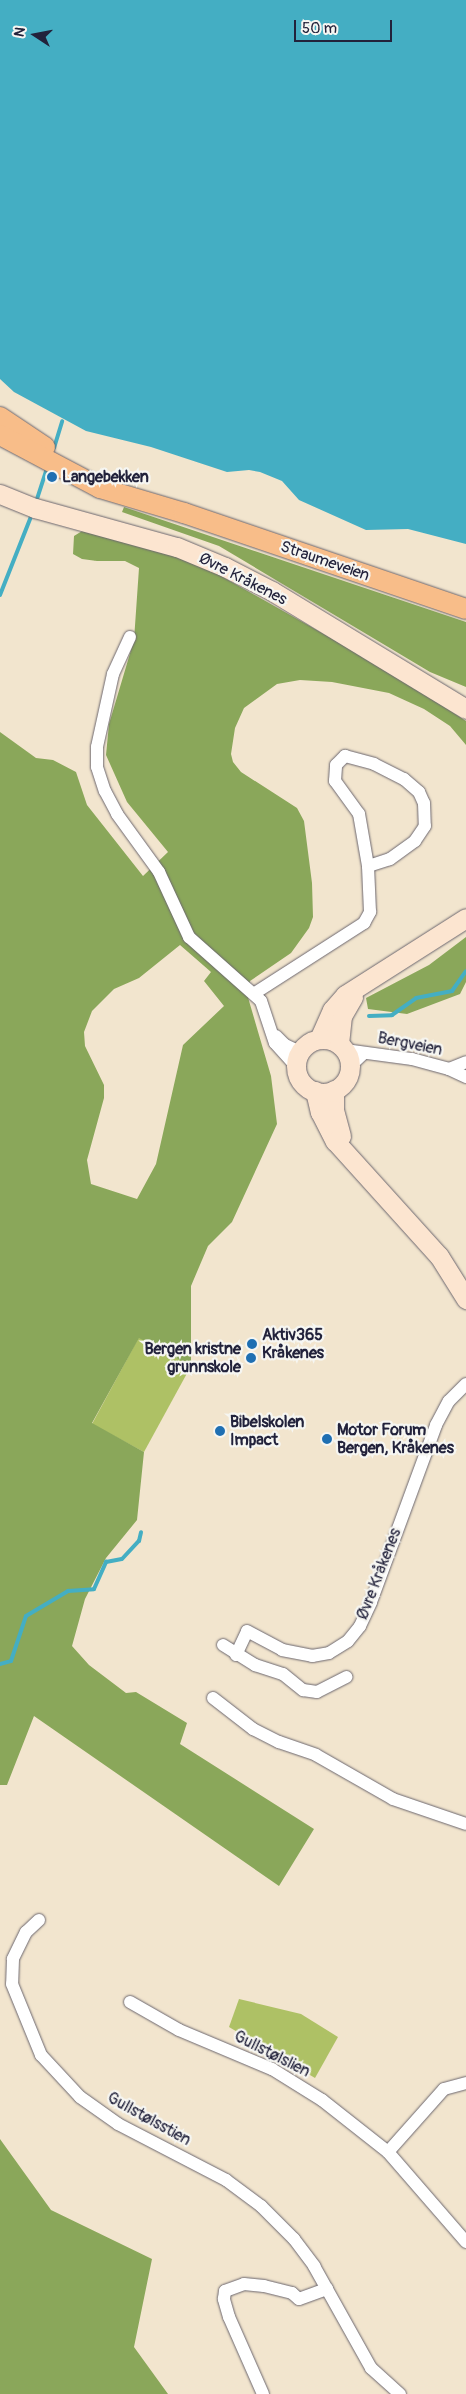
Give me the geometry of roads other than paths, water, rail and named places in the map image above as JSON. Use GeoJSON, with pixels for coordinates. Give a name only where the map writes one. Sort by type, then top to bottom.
{"type":"FeatureCollection","features":[{"type":"Feature","properties":{"kind":"main road","name":"Straumeveien"},"geometry":{"type":"LineString","coordinates":[[0,417],[70,461],[184,513]]}},
{"type":"Feature","properties":{"kind":"main road","name":"Straumeveien"},"geometry":{"type":"LineString","coordinates":[[0,436],[100,488],[184,513],[466,609]]}},
{"type":"Feature","properties":{"kind":"main road","name":"Øvre Kråkenes"},"geometry":{"type":"LineString","coordinates":[[0,494],[35,508],[177,547],[224,567],[272,591],[466,710]]}},
{"type":"Feature","properties":{"kind":"main road"},"geometry":{"type":"LineString","coordinates":[[466,918],[338,1001],[319,1039],[298,1059],[302,1082],[315,1091],[328,1128],[350,1156],[439,1256],[466,1298]]}},
{"type":"Feature","properties":{"kind":"main road"},"geometry":{"type":"LineString","coordinates":[[315,1091],[334,1090],[345,1080],[342,1016],[359,988]]}},
{"type":"Feature","properties":{"kind":"main road"},"geometry":{"type":"LineString","coordinates":[[319,1039],[345,1054]]}},
{"type":"Feature","properties":{"kind":"main road"},"geometry":{"type":"LineString","coordinates":[[334,1090],[338,1128],[350,1156]]}},
{"type":"Feature","properties":{"kind":"street"},"geometry":{"type":"LineString","coordinates":[[130,637],[117,659],[103,715],[96,756],[100,780],[111,805],[159,872],[189,937],[255,993],[266,1009],[281,1053],[298,1059]]}},
{"type":"Feature","properties":{"kind":"street"},"geometry":{"type":"LineString","coordinates":[[255,993],[364,923],[372,904],[359,814],[335,781],[336,765],[345,756],[374,764],[404,779],[419,792],[424,803],[425,826],[415,841],[390,859],[368,866]]}},
{"type":"Feature","properties":{"kind":"street","name":"Bergveien"},"geometry":{"type":"LineString","coordinates":[[345,1054],[364,1053],[398,1056],[449,1069],[466,1077]]}},
{"type":"Feature","properties":{"kind":"street","name":"Bergveien"},"geometry":{"type":"LineString","coordinates":[[449,1069],[466,1062]]}},
{"type":"Feature","properties":{"kind":"street","name":"Øvre Kråkenes"},"geometry":{"type":"LineString","coordinates":[[236,1655],[247,1631],[282,1650],[312,1656],[329,1653],[348,1641],[360,1626],[371,1602],[436,1425],[449,1401],[466,1384]]}},
{"type":"Feature","properties":{"kind":"street"},"geometry":{"type":"LineString","coordinates":[[223,1645],[236,1655],[283,1674],[303,1690],[317,1692],[346,1677]]}},
{"type":"Feature","properties":{"kind":"street"},"geometry":{"type":"LineString","coordinates":[[213,1698],[254,1729],[279,1742],[316,1755],[393,1799],[466,1824]]}},
{"type":"Feature","properties":{"kind":"street","name":"Gullstølsstien"},"geometry":{"type":"LineString","coordinates":[[39,1920],[26,1932],[14,1959],[12,1984],[41,2055],[80,2097],[118,2124],[226,2180],[261,2206],[294,2240],[327,2289],[371,2368],[400,2394]]}},
{"type":"Feature","properties":{"kind":"street","name":"Gullstølslien"},"geometry":{"type":"LineString","coordinates":[[130,2002],[179,2030],[272,2069],[322,2100],[388,2152],[466,2242]]}},
{"type":"Feature","properties":{"kind":"street"},"geometry":{"type":"LineString","coordinates":[[388,2152],[444,2090],[466,2083]]}},
{"type":"Feature","properties":{"kind":"street"},"geometry":{"type":"LineString","coordinates":[[263,2394],[229,2317],[224,2300],[225,2291],[244,2284],[264,2286],[292,2293],[298,2299],[327,2289]]}},
{"type":"Feature","properties":{"kind":"water"},"geometry":{"type":"Polygon","coordinates":[[[0,0],[466,0],[466,544],[408,529],[366,530],[299,500],[282,481],[260,472],[249,470],[227,472],[151,447],[86,431],[14,392],[0,379],[0,0]]]}},
{"type":"Feature","properties":{"kind":"waterway","name":"Langebekken"},"geometry":{"type":"LineString","coordinates":[[54,448],[62,421]]}},
{"type":"Feature","properties":{"kind":"waterway","name":"Langebekken"},"geometry":{"type":"LineString","coordinates":[[36,502],[48,466]]}},
{"type":"Feature","properties":{"kind":"waterway","name":"Langebekken"},"geometry":{"type":"LineString","coordinates":[[0,595],[32,514]]}},
{"type":"Feature","properties":{"kind":"waterway"},"geometry":{"type":"LineString","coordinates":[[369,1016],[392,1015],[416,998],[452,991],[466,971]]}},
{"type":"Feature","properties":{"kind":"waterway"},"geometry":{"type":"LineString","coordinates":[[0,1664],[11,1661],[26,1616],[68,1591],[94,1589],[106,1562],[122,1559],[139,1541],[141,1532]]}},
{"type":"Feature","properties":{"kind":"place","name":"Langebekken"},"geometry":{"type":"Point","coordinates":[52,477]}},
{"type":"Feature","properties":{"kind":"place","name":"Aktiv365 Kråkenes"},"geometry":{"type":"Point","coordinates":[252,1344]}},
{"type":"Feature","properties":{"kind":"place","name":"Bergen kristne grunnskole"},"geometry":{"type":"Point","coordinates":[251,1358]}},
{"type":"Feature","properties":{"kind":"place","name":"Bibelskolen Impact"},"geometry":{"type":"Point","coordinates":[220,1431]}},
{"type":"Feature","properties":{"kind":"place","name":"Motor Forum Bergen, Kråkenes"},"geometry":{"type":"Point","coordinates":[327,1439]}}]}
